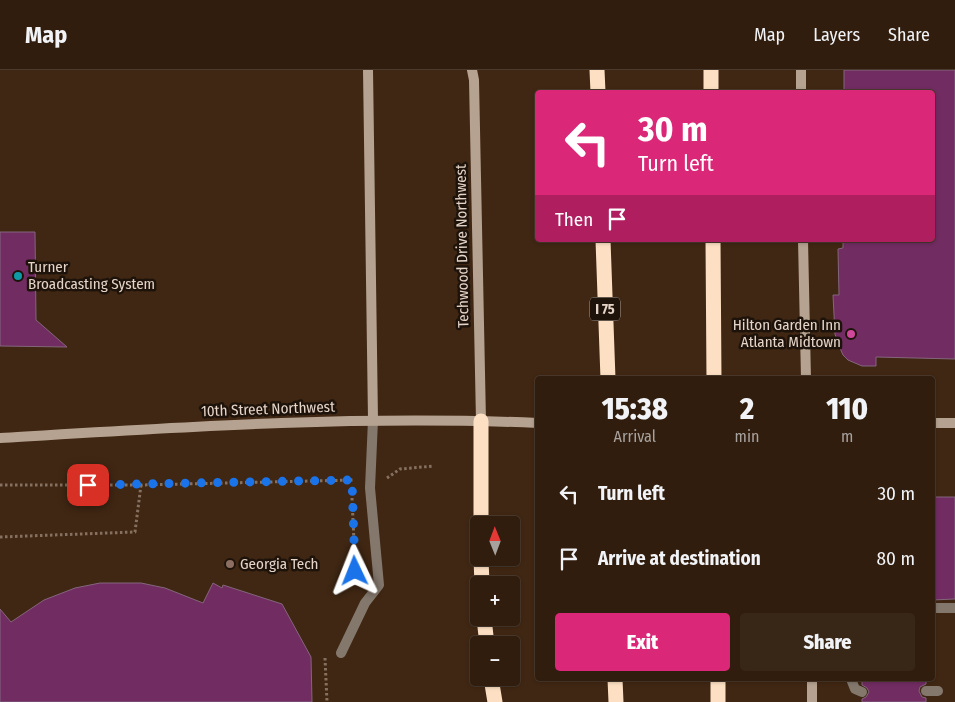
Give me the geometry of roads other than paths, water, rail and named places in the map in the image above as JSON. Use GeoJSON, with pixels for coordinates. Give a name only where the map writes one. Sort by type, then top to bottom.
{"type":"FeatureCollection","features":[{"type":"Feature","properties":{"kind":"highway"},"geometry":{"type":"LineString","coordinates":[[597,70],[598,90]]}},
{"type":"Feature","properties":{"kind":"highway"},"geometry":{"type":"LineString","coordinates":[[711,70],[711,90]]}},
{"type":"Feature","properties":{"kind":"highway","name":"I 75"},"geometry":{"type":"LineString","coordinates":[[603,242],[608,376]]}},
{"type":"Feature","properties":{"kind":"highway"},"geometry":{"type":"LineString","coordinates":[[713,242],[714,376]]}},
{"type":"Feature","properties":{"kind":"highway"},"geometry":{"type":"LineString","coordinates":[[481,421],[481,516]]}},
{"type":"Feature","properties":{"kind":"highway"},"geometry":{"type":"LineString","coordinates":[[615,681],[616,702]]}},
{"type":"Feature","properties":{"kind":"highway"},"geometry":{"type":"LineString","coordinates":[[718,681],[718,702]]}},
{"type":"Feature","properties":{"kind":"highway"},"geometry":{"type":"LineString","coordinates":[[492,686],[495,702]]}},
{"type":"Feature","properties":{"kind":"street"},"geometry":{"type":"LineString","coordinates":[[368,70],[373,420]]}},
{"type":"Feature","properties":{"kind":"street","name":"Techwood Drive Northwest"},"geometry":{"type":"LineString","coordinates":[[472,70],[474,80],[481,421]]}},
{"type":"Feature","properties":{"kind":"street"},"geometry":{"type":"LineString","coordinates":[[801,70],[801,90]]}},
{"type":"Feature","properties":{"kind":"street"},"geometry":{"type":"LineString","coordinates":[[803,242],[806,376]]}},
{"type":"Feature","properties":{"kind":"street","name":"10th Street Northwest"},"geometry":{"type":"LineString","coordinates":[[0,438],[158,428],[373,420],[535,423]]}},
{"type":"Feature","properties":{"kind":"street"},"geometry":{"type":"LineString","coordinates":[[935,423],[955,424]]}},
{"type":"Feature","properties":{"kind":"street"},"geometry":{"type":"LineString","coordinates":[[812,681],[812,702]]}},
{"type":"Feature","properties":{"kind":"lane"},"geometry":{"type":"LineString","coordinates":[[341,653],[365,604],[380,585],[370,480],[373,420]]}},
{"type":"Feature","properties":{"kind":"lane"},"geometry":{"type":"LineString","coordinates":[[936,608],[955,608]]}},
{"type":"Feature","properties":{"kind":"lane"},"geometry":{"type":"LineString","coordinates":[[852,681],[855,689],[862,692]]}},
{"type":"Feature","properties":{"kind":"lane"},"geometry":{"type":"LineString","coordinates":[[926,691],[938,691]]}},
{"type":"Feature","properties":{"kind":"place","name":"Turner Broadcasting System"},"geometry":{"type":"Point","coordinates":[18,276]}},
{"type":"Feature","properties":{"kind":"place","name":"Hilton Garden Inn Atlanta Midtown"},"geometry":{"type":"Point","coordinates":[851,334]}},
{"type":"Feature","properties":{"kind":"place","name":"Georgia Tech"},"geometry":{"type":"Point","coordinates":[230,564]}}]}
